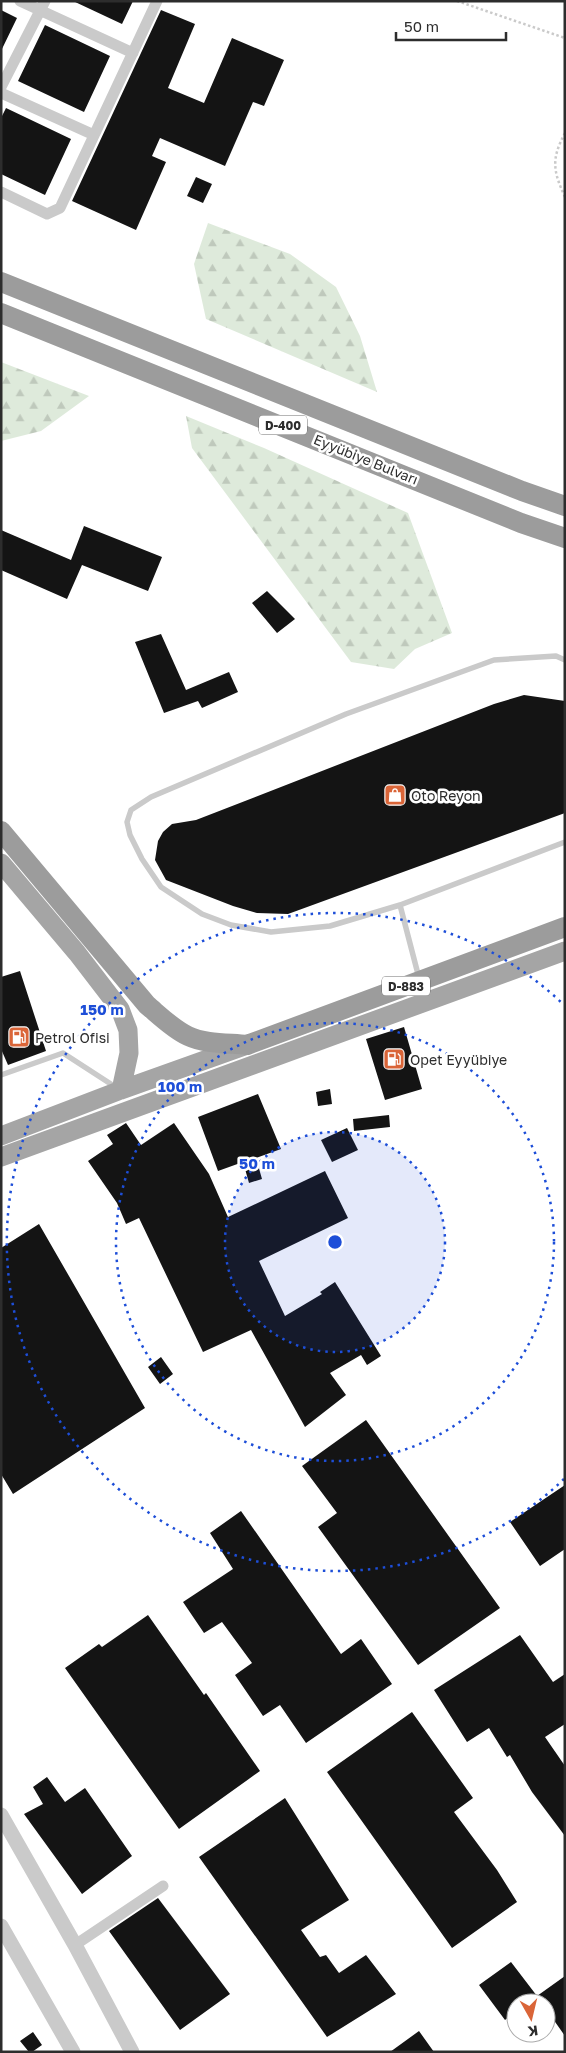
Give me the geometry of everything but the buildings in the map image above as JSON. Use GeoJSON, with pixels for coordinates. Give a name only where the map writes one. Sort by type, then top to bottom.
{"type":"FeatureCollection","features":[{"type":"Feature","properties":{"kind":"highway","name":"D-400"},"geometry":{"type":"LineString","coordinates":[[1,282],[522,491],[565,506]]}},
{"type":"Feature","properties":{"kind":"highway","name":"Eyyübiye Bulvarı"},"geometry":{"type":"LineString","coordinates":[[1,313],[521,523],[565,538]]}},
{"type":"Feature","properties":{"kind":"highway","name":"D-883"},"geometry":{"type":"LineString","coordinates":[[1,832],[147,1005],[168,1023],[189,1037],[214,1042],[247,1045],[565,927]]}},
{"type":"Feature","properties":{"kind":"main road"},"geometry":{"type":"LineString","coordinates":[[1,863],[120,1009],[128,1030],[128,1053],[121,1090]]}},
{"type":"Feature","properties":{"kind":"main road"},"geometry":{"type":"LineString","coordinates":[[1,1157],[565,951]]}},
{"type":"Feature","properties":{"kind":"main road"},"geometry":{"type":"LineString","coordinates":[[1,1136],[121,1090],[247,1045]]}},
{"type":"Feature","properties":{"kind":"street"},"geometry":{"type":"LineString","coordinates":[[20,1],[42,6],[133,53]]}},
{"type":"Feature","properties":{"kind":"street"},"geometry":{"type":"LineString","coordinates":[[1,192],[47,214],[60,208],[157,1]]}},
{"type":"Feature","properties":{"kind":"street"},"geometry":{"type":"LineString","coordinates":[[1,87],[42,6]]}},
{"type":"Feature","properties":{"kind":"street"},"geometry":{"type":"LineString","coordinates":[[1,93],[94,135]]}},
{"type":"Feature","properties":{"kind":"street"},"geometry":{"type":"LineString","coordinates":[[1,1815],[75,1945],[132,2052]]}},
{"type":"Feature","properties":{"kind":"street"},"geometry":{"type":"LineString","coordinates":[[75,1945],[163,1886]]}},
{"type":"Feature","properties":{"kind":"street"},"geometry":{"type":"LineString","coordinates":[[1,1926],[73,2052]]}},
{"type":"Feature","properties":{"kind":"lane"},"geometry":{"type":"LineString","coordinates":[[565,660],[556,656],[494,660],[346,714],[151,797],[131,810],[127,822],[130,835],[142,859],[161,887],[202,914],[231,925],[271,932],[330,926],[400,905],[565,842]]}},
{"type":"Feature","properties":{"kind":"lane"},"geometry":{"type":"LineString","coordinates":[[400,905],[420,981]]}},
{"type":"Feature","properties":{"kind":"lane"},"geometry":{"type":"LineString","coordinates":[[1,1075],[63,1053],[121,1090]]}},
{"type":"Feature","properties":{"kind":"path"},"geometry":{"type":"LineString","coordinates":[[457,1],[565,38]]}},
{"type":"Feature","properties":{"kind":"path"},"geometry":{"type":"LineString","coordinates":[[565,133],[556,150],[557,179],[565,197]]}},
{"type":"Feature","properties":{"kind":"green space"},"geometry":{"type":"Polygon","coordinates":[[[208,223],[290,254],[336,287],[360,336],[377,392],[206,319],[194,264],[208,223]]]}},
{"type":"Feature","properties":{"kind":"green space"},"geometry":{"type":"Polygon","coordinates":[[[1,362],[89,396],[41,431],[1,441],[1,362]]]}},
{"type":"Feature","properties":{"kind":"green space"},"geometry":{"type":"Polygon","coordinates":[[[186,416],[264,448],[408,513],[452,633],[415,649],[394,669],[351,662],[192,448],[186,416]]]}},
{"type":"Feature","properties":{"kind":"place","name":"Oto Reyon"},"geometry":{"type":"Point","coordinates":[395,795]}},
{"type":"Feature","properties":{"kind":"place","name":"Petrol Ofisi"},"geometry":{"type":"Point","coordinates":[19,1037]}},
{"type":"Feature","properties":{"kind":"place","name":"Opet Eyyübiye"},"geometry":{"type":"Point","coordinates":[394,1059]}}]}
